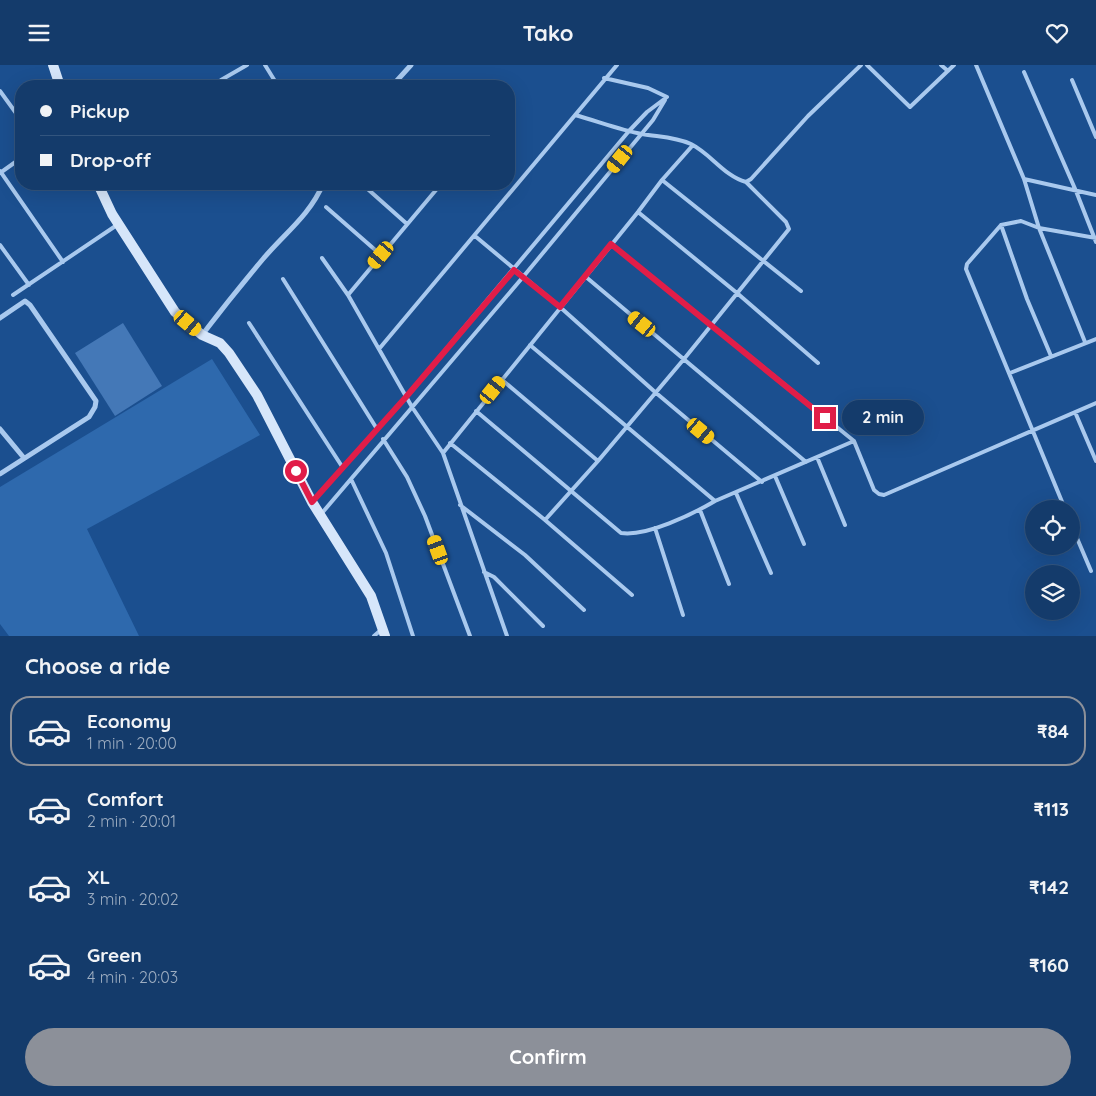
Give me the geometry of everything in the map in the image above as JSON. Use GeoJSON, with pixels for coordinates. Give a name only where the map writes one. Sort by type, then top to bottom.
{"type":"FeatureCollection","features":[{"type":"Feature","properties":{"kind":"street"},"geometry":{"type":"LineString","coordinates":[[52,65],[58,80]]}},
{"type":"Feature","properties":{"kind":"street"},"geometry":{"type":"LineString","coordinates":[[397,80],[410,65]]}},
{"type":"Feature","properties":{"kind":"street"},"geometry":{"type":"LineString","coordinates":[[101,190],[119,224],[175,312],[202,335],[220,343],[229,353],[252,388],[312,502],[371,597],[384,632]]}},
{"type":"Feature","properties":{"kind":"street"},"geometry":{"type":"LineString","coordinates":[[202,335],[264,258],[297,224],[320,190]]}},
{"type":"Feature","properties":{"kind":"street"},"geometry":{"type":"LineString","coordinates":[[0,318],[26,301],[96,401],[89,417],[0,474]]}},
{"type":"Feature","properties":{"kind":"street"},"geometry":{"type":"LineString","coordinates":[[0,429],[24,458]]}},
{"type":"Feature","properties":{"kind":"lane"},"geometry":{"type":"LineString","coordinates":[[221,80],[247,65]]}},
{"type":"Feature","properties":{"kind":"lane"},"geometry":{"type":"LineString","coordinates":[[265,65],[274,80]]}},
{"type":"Feature","properties":{"kind":"lane"},"geometry":{"type":"LineString","coordinates":[[515,187],[604,78],[617,65]]}},
{"type":"Feature","properties":{"kind":"lane"},"geometry":{"type":"LineString","coordinates":[[746,182],[751,179],[808,116],[861,65]]}},
{"type":"Feature","properties":{"kind":"lane"},"geometry":{"type":"LineString","coordinates":[[867,65],[910,107],[954,65]]}},
{"type":"Feature","properties":{"kind":"lane"},"geometry":{"type":"LineString","coordinates":[[942,65],[948,71]]}},
{"type":"Feature","properties":{"kind":"lane"},"geometry":{"type":"LineString","coordinates":[[976,65],[1024,179],[1039,228],[1085,342]]}},
{"type":"Feature","properties":{"kind":"lane"},"geometry":{"type":"LineString","coordinates":[[1024,72],[1095,239]]}},
{"type":"Feature","properties":{"kind":"lane"},"geometry":{"type":"LineString","coordinates":[[604,78],[648,88],[667,97]]}},
{"type":"Feature","properties":{"kind":"lane"},"geometry":{"type":"LineString","coordinates":[[1072,80],[1096,137]]}},
{"type":"Feature","properties":{"kind":"lane"},"geometry":{"type":"LineString","coordinates":[[0,91],[15,112]]}},
{"type":"Feature","properties":{"kind":"lane"},"geometry":{"type":"LineString","coordinates":[[312,502],[406,397],[629,131],[647,112],[667,97]]}},
{"type":"Feature","properties":{"kind":"lane"},"geometry":{"type":"LineString","coordinates":[[320,515],[654,120],[667,97]]}},
{"type":"Feature","properties":{"kind":"lane"},"geometry":{"type":"LineString","coordinates":[[545,520],[598,461],[684,359],[789,229],[788,225],[746,182],[727,171],[693,145],[668,136],[641,134],[574,115]]}},
{"type":"Feature","properties":{"kind":"lane"},"geometry":{"type":"LineString","coordinates":[[442,453],[586,277],[662,180],[693,145]]}},
{"type":"Feature","properties":{"kind":"lane"},"geometry":{"type":"LineString","coordinates":[[15,162],[0,172],[63,261]]}},
{"type":"Feature","properties":{"kind":"lane"},"geometry":{"type":"LineString","coordinates":[[1024,179],[1096,195]]}},
{"type":"Feature","properties":{"kind":"lane"},"geometry":{"type":"LineString","coordinates":[[662,180],[801,291]]}},
{"type":"Feature","properties":{"kind":"lane"},"geometry":{"type":"LineString","coordinates":[[369,190],[407,224]]}},
{"type":"Feature","properties":{"kind":"lane"},"geometry":{"type":"LineString","coordinates":[[379,349],[513,190]]}},
{"type":"Feature","properties":{"kind":"lane"},"geometry":{"type":"LineString","coordinates":[[348,295],[435,191]]}},
{"type":"Feature","properties":{"kind":"lane"},"geometry":{"type":"LineString","coordinates":[[326,207],[381,255]]}},
{"type":"Feature","properties":{"kind":"lane"},"geometry":{"type":"LineString","coordinates":[[638,212],[737,293],[818,363]]}},
{"type":"Feature","properties":{"kind":"lane"},"geometry":{"type":"LineString","coordinates":[[1061,500],[966,269],[967,264],[1001,225],[1021,221],[1039,228],[1095,239]]}},
{"type":"Feature","properties":{"kind":"lane"},"geometry":{"type":"LineString","coordinates":[[13,295],[119,224]]}},
{"type":"Feature","properties":{"kind":"lane"},"geometry":{"type":"LineString","coordinates":[[1001,225],[1027,299],[1051,356]]}},
{"type":"Feature","properties":{"kind":"lane"},"geometry":{"type":"LineString","coordinates":[[475,236],[762,482]]}},
{"type":"Feature","properties":{"kind":"lane"},"geometry":{"type":"LineString","coordinates":[[611,244],[854,441],[874,489],[879,494],[884,495],[1096,403]]}},
{"type":"Feature","properties":{"kind":"lane"},"geometry":{"type":"LineString","coordinates":[[0,245],[28,285]]}},
{"type":"Feature","properties":{"kind":"lane"},"geometry":{"type":"LineString","coordinates":[[322,258],[348,295],[406,397],[442,453],[507,636]]}},
{"type":"Feature","properties":{"kind":"lane"},"geometry":{"type":"LineString","coordinates":[[586,277],[806,462]]}},
{"type":"Feature","properties":{"kind":"lane"},"geometry":{"type":"LineString","coordinates":[[283,279],[377,429]]}},
{"type":"Feature","properties":{"kind":"lane"},"geometry":{"type":"LineString","coordinates":[[20,291],[26,301]]}},
{"type":"Feature","properties":{"kind":"lane"},"geometry":{"type":"LineString","coordinates":[[249,323],[343,468]]}},
{"type":"Feature","properties":{"kind":"lane"},"geometry":{"type":"LineString","coordinates":[[1010,373],[1096,339]]}},
{"type":"Feature","properties":{"kind":"lane"},"geometry":{"type":"LineString","coordinates":[[530,345],[716,501]]}},
{"type":"Feature","properties":{"kind":"lane"},"geometry":{"type":"LineString","coordinates":[[502,379],[598,461]]}},
{"type":"Feature","properties":{"kind":"lane"},"geometry":{"type":"LineString","coordinates":[[476,411],[621,533],[630,535],[655,528],[700,510],[716,501],[854,441]]}},
{"type":"Feature","properties":{"kind":"lane"},"geometry":{"type":"LineString","coordinates":[[1075,412],[1096,461]]}},
{"type":"Feature","properties":{"kind":"lane"},"geometry":{"type":"LineString","coordinates":[[383,439],[407,477],[425,516],[470,636]]}},
{"type":"Feature","properties":{"kind":"lane"},"geometry":{"type":"LineString","coordinates":[[450,443],[545,520],[632,595]]}},
{"type":"Feature","properties":{"kind":"lane"},"geometry":{"type":"LineString","coordinates":[[817,457],[845,525]]}},
{"type":"Feature","properties":{"kind":"lane"},"geometry":{"type":"LineString","coordinates":[[775,476],[804,544]]}},
{"type":"Feature","properties":{"kind":"lane"},"geometry":{"type":"LineString","coordinates":[[351,479],[386,553],[413,636]]}},
{"type":"Feature","properties":{"kind":"lane"},"geometry":{"type":"LineString","coordinates":[[736,493],[771,573]]}},
{"type":"Feature","properties":{"kind":"lane"},"geometry":{"type":"LineString","coordinates":[[460,505],[525,555],[584,610]]}},
{"type":"Feature","properties":{"kind":"lane"},"geometry":{"type":"LineString","coordinates":[[700,510],[729,584]]}},
{"type":"Feature","properties":{"kind":"lane"},"geometry":{"type":"LineString","coordinates":[[655,528],[683,615]]}},
{"type":"Feature","properties":{"kind":"lane"},"geometry":{"type":"LineString","coordinates":[[1080,545],[1091,571]]}},
{"type":"Feature","properties":{"kind":"lane"},"geometry":{"type":"LineString","coordinates":[[484,572],[494,577],[543,626]]}},
{"type":"Feature","properties":{"kind":"lane"},"geometry":{"type":"LineString","coordinates":[[374,636],[384,632]]}},
{"type":"Feature","properties":{"kind":"shaded area"},"geometry":{"type":"Polygon","coordinates":[[[212,359],[260,435],[87,529],[139,636],[9,636],[0,624],[0,487],[212,359]]]}},
{"type":"Feature","properties":{"kind":"building"},"geometry":{"type":"Polygon","coordinates":[[[123,323],[162,386],[115,416],[75,353],[123,323]]]}},
{"type":"Feature","properties":{"kind":"route"},"geometry":{"type":"LineString","coordinates":[[296,471],[312,502],[353,458],[514,270],[560,307],[611,244],[825,418]]}}]}
